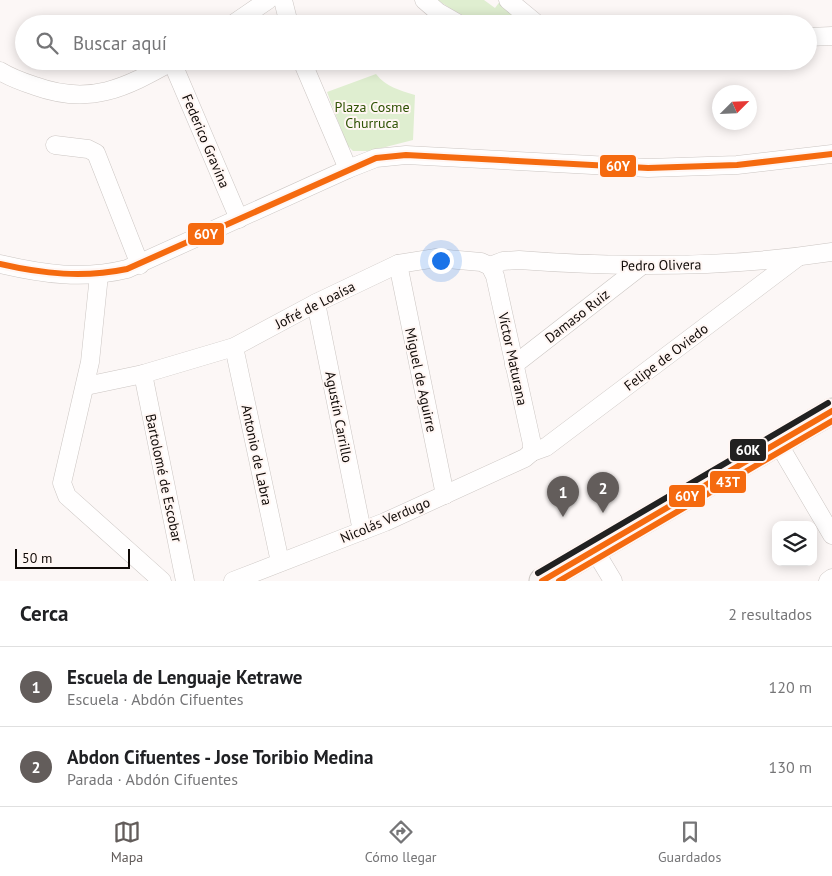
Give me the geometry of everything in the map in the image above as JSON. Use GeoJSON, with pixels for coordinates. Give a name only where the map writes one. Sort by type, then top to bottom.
{"type":"FeatureCollection","features":[{"type":"Feature","properties":{"kind":"street"},"geometry":{"type":"LineString","coordinates":[[246,15],[268,0]]}},
{"type":"Feature","properties":{"kind":"street"},"geometry":{"type":"LineString","coordinates":[[283,0],[287,15]]}},
{"type":"Feature","properties":{"kind":"street"},"geometry":{"type":"LineString","coordinates":[[424,0],[443,15]]}},
{"type":"Feature","properties":{"kind":"street"},"geometry":{"type":"LineString","coordinates":[[508,0],[526,15]]}},
{"type":"Feature","properties":{"kind":"street"},"geometry":{"type":"LineString","coordinates":[[817,37],[832,36]]}},
{"type":"Feature","properties":{"kind":"street"},"geometry":{"type":"LineString","coordinates":[[2,77],[55,92],[88,96],[125,86],[157,70]]}},
{"type":"Feature","properties":{"kind":"street","name":"Federico Gravina"},"geometry":{"type":"LineString","coordinates":[[176,70],[240,220]]}},
{"type":"Feature","properties":{"kind":"street"},"geometry":{"type":"LineString","coordinates":[[306,70],[348,169]]}},
{"type":"Feature","properties":{"kind":"street"},"geometry":{"type":"LineString","coordinates":[[55,145],[88,149],[96,153],[140,265]]}},
{"type":"Feature","properties":{"kind":"street"},"geometry":{"type":"LineString","coordinates":[[0,264],[53,274],[99,275],[140,265],[348,169],[376,158],[396,154],[648,168],[737,165],[832,154]]}},
{"type":"Feature","properties":{"kind":"street","name":"Pedro Olivera"},"geometry":{"type":"LineString","coordinates":[[490,266],[503,261],[519,260],[640,267],[739,262],[832,252]]}},
{"type":"Feature","properties":{"kind":"street","name":"Felipe de Oviedo"},"geometry":{"type":"LineString","coordinates":[[532,452],[546,448],[798,257]]}},
{"type":"Feature","properties":{"kind":"street","name":"Jofré de Loaísa"},"geometry":{"type":"LineString","coordinates":[[86,386],[143,374],[234,347],[316,303],[398,264],[436,258],[481,262],[490,266]]}},
{"type":"Feature","properties":{"kind":"street","name":"Miguel de Aguirre"},"geometry":{"type":"LineString","coordinates":[[398,264],[445,495]]}},
{"type":"Feature","properties":{"kind":"street","name":"Víctor Maturana"},"geometry":{"type":"LineString","coordinates":[[490,266],[495,276],[532,444],[532,452]]}},
{"type":"Feature","properties":{"kind":"street","name":"Damaso Ruiz"},"geometry":{"type":"LineString","coordinates":[[514,365],[640,267]]}},
{"type":"Feature","properties":{"kind":"street"},"geometry":{"type":"LineString","coordinates":[[99,275],[94,340],[86,386],[62,475],[63,490],[67,496],[162,581]]}},
{"type":"Feature","properties":{"kind":"street","name":"Agustín Carrillo"},"geometry":{"type":"LineString","coordinates":[[316,303],[362,531]]}},
{"type":"Feature","properties":{"kind":"street","name":"Antonio de Labra"},"geometry":{"type":"LineString","coordinates":[[234,347],[280,562]]}},
{"type":"Feature","properties":{"kind":"street","name":"Bartolomé de Escobar"},"geometry":{"type":"LineString","coordinates":[[143,374],[185,581]]}},
{"type":"Feature","properties":{"kind":"street"},"geometry":{"type":"LineString","coordinates":[[542,581],[832,411]]}},
{"type":"Feature","properties":{"kind":"street"},"geometry":{"type":"LineString","coordinates":[[778,443],[832,535]]}},
{"type":"Feature","properties":{"kind":"street","name":"Nicolás Verdugo"},"geometry":{"type":"LineString","coordinates":[[233,581],[362,531],[525,458],[532,452]]}},
{"type":"Feature","properties":{"kind":"street"},"geometry":{"type":"LineString","coordinates":[[595,551],[613,581]]}},
{"type":"Feature","properties":{"kind":"street"},"geometry":{"type":"LineString","coordinates":[[828,581],[832,578]]}},
{"type":"Feature","properties":{"kind":"green space"},"geometry":{"type":"Polygon","coordinates":[[[438,0],[484,0],[495,8],[501,0],[520,15],[462,15],[438,0]]]}},
{"type":"Feature","properties":{"kind":"green space","name":"Plaza Cosme Churruca"},"geometry":{"type":"Polygon","coordinates":[[[376,74],[398,90],[415,95],[413,140],[370,151],[353,151],[347,145],[327,92],[376,74]]]}},
{"type":"Feature","properties":{"kind":"transit line","name":"60Y"},"geometry":{"type":"LineString","coordinates":[[0,264],[64,274],[111,272],[127,269],[376,158],[406,155],[648,168],[737,165],[832,154]]}},
{"type":"Feature","properties":{"kind":"transit line","name":"60K"},"geometry":{"type":"LineString","coordinates":[[538,573],[828,403]]}},
{"type":"Feature","properties":{"kind":"transit line","name":"60Y"},"geometry":{"type":"LineString","coordinates":[[542,581],[832,411]]}},
{"type":"Feature","properties":{"kind":"transit line","name":"43T"},"geometry":{"type":"LineString","coordinates":[[559,581],[832,421]]}},
{"type":"Feature","properties":{"kind":"place","name":"Abdon Cifuentes - Jose Toribio Medina"},"geometry":{"type":"Point","coordinates":[603,513]}},
{"type":"Feature","properties":{"kind":"place","name":"Escuela de Lenguaje Ketrawe"},"geometry":{"type":"Point","coordinates":[563,517]}}]}
